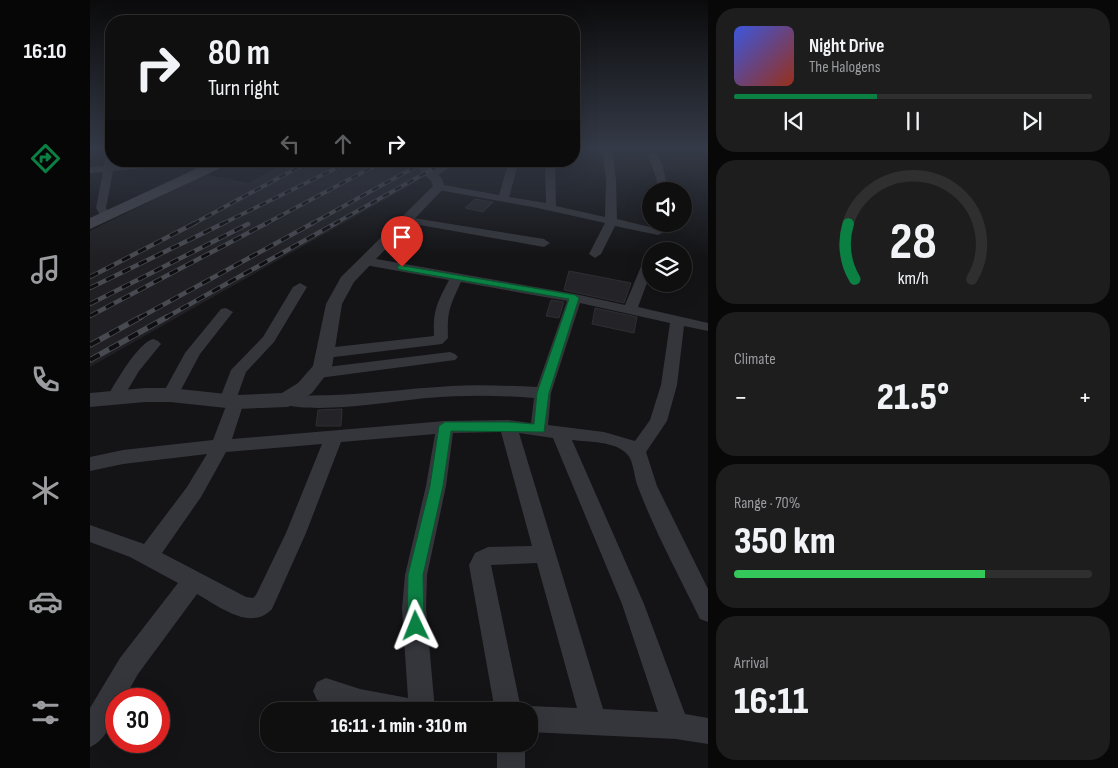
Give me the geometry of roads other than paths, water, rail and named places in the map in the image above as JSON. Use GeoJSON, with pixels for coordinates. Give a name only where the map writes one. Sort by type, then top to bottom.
{"type":"FeatureCollection","features":[{"type":"Feature","properties":{"kind":"main road"},"geometry":{"type":"LineString","coordinates":[[90,224],[175,184]]}},
{"type":"Feature","properties":{"kind":"street"},"geometry":{"type":"LineString","coordinates":[[105,184],[100,208],[106,216]]}},
{"type":"Feature","properties":{"kind":"street"},"geometry":{"type":"LineString","coordinates":[[287,400],[305,388],[319,373],[326,353],[334,304],[347,280],[407,220],[434,184]]}},
{"type":"Feature","properties":{"kind":"street"},"geometry":{"type":"LineString","coordinates":[[447,184],[611,222],[642,226]]}},
{"type":"Feature","properties":{"kind":"street"},"geometry":{"type":"LineString","coordinates":[[503,198],[507,184]]}},
{"type":"Feature","properties":{"kind":"street"},"geometry":{"type":"LineString","coordinates":[[550,184],[551,209]]}},
{"type":"Feature","properties":{"kind":"street"},"geometry":{"type":"LineString","coordinates":[[595,254],[611,222],[611,184]]}},
{"type":"Feature","properties":{"kind":"street"},"geometry":{"type":"LineString","coordinates":[[407,220],[544,243]]}},
{"type":"Feature","properties":{"kind":"street"},"geometry":{"type":"LineString","coordinates":[[365,261],[575,298],[708,327]]}},
{"type":"Feature","properties":{"kind":"street"},"geometry":{"type":"LineString","coordinates":[[326,353],[437,341],[441,338],[442,307],[457,277]]}},
{"type":"Feature","properties":{"kind":"street"},"geometry":{"type":"LineString","coordinates":[[630,309],[642,279]]}},
{"type":"Feature","properties":{"kind":"street"},"geometry":{"type":"LineString","coordinates":[[148,556],[184,507],[220,446],[239,370],[268,339],[300,287]]}},
{"type":"Feature","properties":{"kind":"street"},"geometry":{"type":"LineString","coordinates":[[575,298],[543,393],[549,430],[633,604],[676,726]]}},
{"type":"Feature","properties":{"kind":"street"},"geometry":{"type":"LineString","coordinates":[[170,395],[193,353],[226,312]]}},
{"type":"Feature","properties":{"kind":"street"},"geometry":{"type":"LineString","coordinates":[[637,452],[658,421],[669,385],[676,321]]}},
{"type":"Feature","properties":{"kind":"street"},"geometry":{"type":"LineString","coordinates":[[114,397],[132,369],[153,344]]}},
{"type":"Feature","properties":{"kind":"street"},"geometry":{"type":"LineString","coordinates":[[319,373],[450,357]]}},
{"type":"Feature","properties":{"kind":"street"},"geometry":{"type":"LineString","coordinates":[[90,400],[170,395],[232,401],[287,400],[310,402],[350,401],[476,390],[543,393]]}},
{"type":"Feature","properties":{"kind":"street"},"geometry":{"type":"LineString","coordinates":[[90,464],[123,457],[220,446],[445,426],[508,426],[604,438],[626,444],[637,452],[647,486],[708,612]]}},
{"type":"Feature","properties":{"kind":"street"},"geometry":{"type":"LineString","coordinates":[[421,702],[414,609],[416,575],[436,486],[445,426]]}},
{"type":"Feature","properties":{"kind":"street"},"geometry":{"type":"LineString","coordinates":[[508,426],[594,722]]}},
{"type":"Feature","properties":{"kind":"street"},"geometry":{"type":"LineString","coordinates":[[90,533],[148,556],[244,607],[257,609],[261,606],[296,533],[334,437]]}},
{"type":"Feature","properties":{"kind":"street"},"geometry":{"type":"LineString","coordinates":[[506,702],[480,565],[483,559],[488,556],[546,554]]}},
{"type":"Feature","properties":{"kind":"street"},"geometry":{"type":"LineString","coordinates":[[90,734],[129,666],[194,580]]}},
{"type":"Feature","properties":{"kind":"street"},"geometry":{"type":"LineString","coordinates":[[326,691],[360,702]]}},
{"type":"Feature","properties":{"kind":"street"},"geometry":{"type":"LineString","coordinates":[[538,719],[676,726],[708,731]]}},
{"type":"Feature","properties":{"kind":"street"},"geometry":{"type":"LineString","coordinates":[[511,752],[511,768]]}},
{"type":"Feature","properties":{"kind":"railway"},"geometry":{"type":"LineString","coordinates":[[193,224],[268,184]]}},
{"type":"Feature","properties":{"kind":"railway"},"geometry":{"type":"LineString","coordinates":[[222,224],[304,184]]}},
{"type":"Feature","properties":{"kind":"railway"},"geometry":{"type":"LineString","coordinates":[[265,224],[341,184]]}},
{"type":"Feature","properties":{"kind":"railway"},"geometry":{"type":"LineString","coordinates":[[311,224],[384,184]]}},
{"type":"Feature","properties":{"kind":"railway"},"geometry":{"type":"LineString","coordinates":[[334,224],[406,184]]}},
{"type":"Feature","properties":{"kind":"railway"},"geometry":{"type":"LineString","coordinates":[[90,277],[195,223]]}},
{"type":"Feature","properties":{"kind":"railway"},"geometry":{"type":"LineString","coordinates":[[90,288],[224,223]]}},
{"type":"Feature","properties":{"kind":"railway"},"geometry":{"type":"LineString","coordinates":[[90,316],[267,223]]}},
{"type":"Feature","properties":{"kind":"railway"},"geometry":{"type":"LineString","coordinates":[[139,318],[313,223]]}},
{"type":"Feature","properties":{"kind":"railway"},"geometry":{"type":"LineString","coordinates":[[165,318],[336,223]]}},
{"type":"Feature","properties":{"kind":"railway"},"geometry":{"type":"LineString","coordinates":[[90,304],[248,224]]}},
{"type":"Feature","properties":{"kind":"railway"},"geometry":{"type":"LineString","coordinates":[[90,345],[141,317]]}},
{"type":"Feature","properties":{"kind":"railway"},"geometry":{"type":"LineString","coordinates":[[90,360],[167,317]]}}]}
